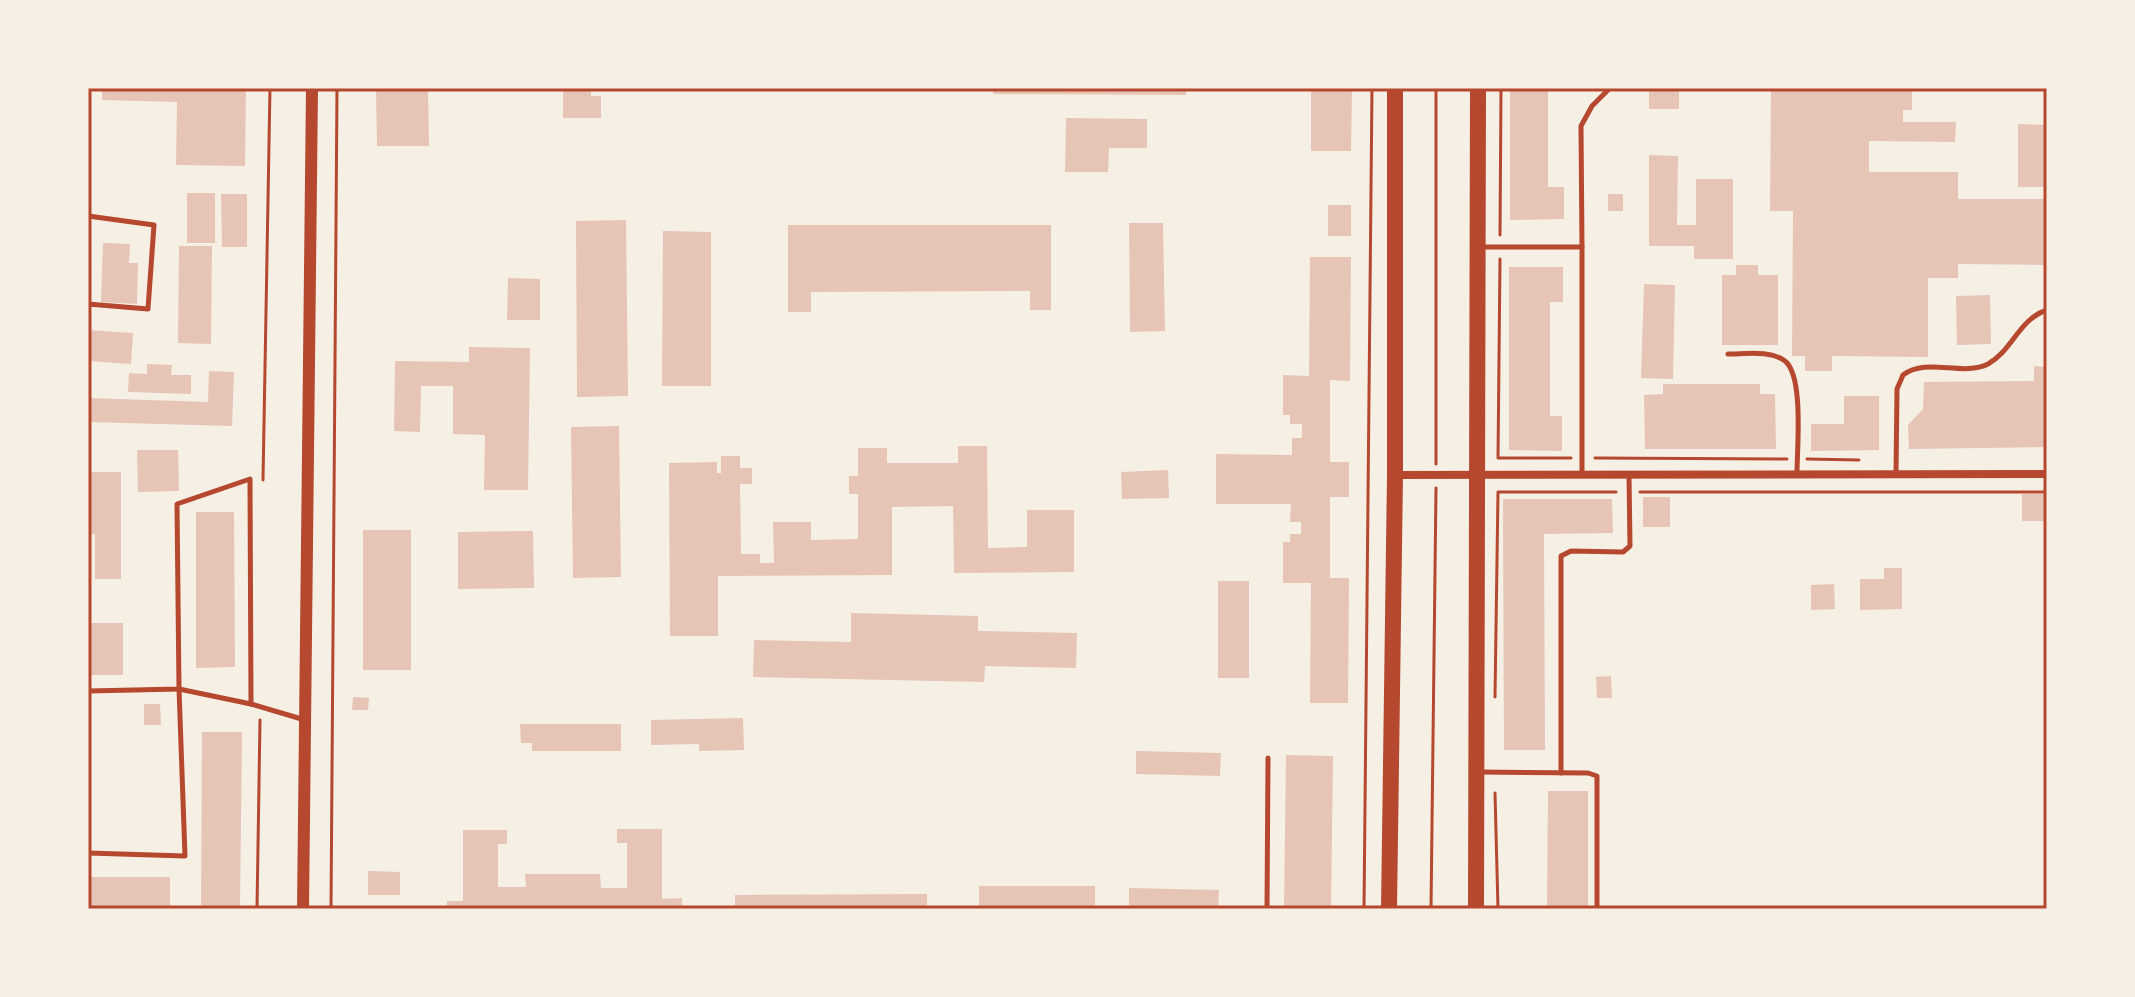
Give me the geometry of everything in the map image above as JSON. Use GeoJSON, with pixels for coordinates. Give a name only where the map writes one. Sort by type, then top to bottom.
{"type":"FeatureCollection","features":[{"type":"Feature","properties":{"kind":"main road"},"geometry":{"type":"LineString","coordinates":[[1389,909],[1395,475],[1395,88]]}},
{"type":"Feature","properties":{"kind":"main road"},"geometry":{"type":"LineString","coordinates":[[1476,909],[1478,88]]}},
{"type":"Feature","properties":{"kind":"street"},"geometry":{"type":"LineString","coordinates":[[303,909],[312,88]]}},
{"type":"Feature","properties":{"kind":"street"},"geometry":{"type":"LineString","coordinates":[[1395,475],[2047,474]]}},
{"type":"Feature","properties":{"kind":"lane"},"geometry":{"type":"LineString","coordinates":[[1582,475],[1581,126],[1592,106],[1610,88]]}},
{"type":"Feature","properties":{"kind":"lane"},"geometry":{"type":"LineString","coordinates":[[88,216],[154,225],[148,309],[88,304]]}},
{"type":"Feature","properties":{"kind":"lane"},"geometry":{"type":"LineString","coordinates":[[1478,247],[1582,247]]}},
{"type":"Feature","properties":{"kind":"lane"},"geometry":{"type":"LineString","coordinates":[[1896,474],[1897,389],[1903,375],[1919,368],[1970,368],[1988,364],[2031,318],[2047,310]]}},
{"type":"Feature","properties":{"kind":"lane"},"geometry":{"type":"LineString","coordinates":[[1728,354],[1775,356],[1791,368],[1796,384],[1797,474]]}},
{"type":"Feature","properties":{"kind":"lane"},"geometry":{"type":"LineString","coordinates":[[1561,773],[1561,556],[1571,551],[1623,552],[1630,546],[1629,475]]}},
{"type":"Feature","properties":{"kind":"lane"},"geometry":{"type":"LineString","coordinates":[[88,853],[185,856],[177,504],[250,479],[251,704]]}},
{"type":"Feature","properties":{"kind":"lane"},"geometry":{"type":"LineString","coordinates":[[88,691],[179,689],[251,704],[306,721]]}},
{"type":"Feature","properties":{"kind":"lane"},"geometry":{"type":"LineString","coordinates":[[1267,909],[1268,758]]}},
{"type":"Feature","properties":{"kind":"lane"},"geometry":{"type":"LineString","coordinates":[[1476,772],[1597,776],[1597,909]]}},
{"type":"Feature","properties":{"kind":"path"},"geometry":{"type":"LineString","coordinates":[[264,452],[270,88]]}},
{"type":"Feature","properties":{"kind":"path"},"geometry":{"type":"LineString","coordinates":[[331,909],[337,88]]}},
{"type":"Feature","properties":{"kind":"path"},"geometry":{"type":"LineString","coordinates":[[1364,909],[1372,88]]}},
{"type":"Feature","properties":{"kind":"path"},"geometry":{"type":"LineString","coordinates":[[1431,909],[1436,88]]}},
{"type":"Feature","properties":{"kind":"path"},"geometry":{"type":"LineString","coordinates":[[1501,88],[1498,458],[1868,460]]}},
{"type":"Feature","properties":{"kind":"path"},"geometry":{"type":"LineString","coordinates":[[1495,710],[1498,492],[2047,492]]}},
{"type":"Feature","properties":{"kind":"path"},"geometry":{"type":"LineString","coordinates":[[1494,772],[1498,909]]}},
{"type":"Feature","properties":{"kind":"building"},"geometry":{"type":"Polygon","coordinates":[[[102,88],[246,88],[245,166],[176,165],[177,102],[102,100],[102,88]]]}},
{"type":"Feature","properties":{"kind":"building"},"geometry":{"type":"Polygon","coordinates":[[[376,88],[428,88],[429,146],[377,146],[376,88]]]}},
{"type":"Feature","properties":{"kind":"building"},"geometry":{"type":"Polygon","coordinates":[[[563,88],[591,88],[591,96],[601,96],[601,118],[563,118],[563,88]]]}},
{"type":"Feature","properties":{"kind":"building"},"geometry":{"type":"Polygon","coordinates":[[[993,88],[1186,88],[1186,95],[993,94],[993,88]]]}},
{"type":"Feature","properties":{"kind":"building"},"geometry":{"type":"Polygon","coordinates":[[[1311,88],[1352,88],[1351,151],[1311,151],[1311,88]]]}},
{"type":"Feature","properties":{"kind":"building"},"geometry":{"type":"Polygon","coordinates":[[[1510,88],[1548,88],[1548,187],[1564,187],[1564,219],[1510,220],[1510,88]]]}},
{"type":"Feature","properties":{"kind":"building"},"geometry":{"type":"Polygon","coordinates":[[[1649,88],[1679,88],[1679,109],[1649,109],[1649,88]]]}},
{"type":"Feature","properties":{"kind":"building"},"geometry":{"type":"Polygon","coordinates":[[[1771,88],[1912,88],[1912,110],[1903,110],[1903,122],[1956,122],[1955,142],[1869,141],[1869,172],[1958,172],[1958,199],[2047,199],[2047,265],[1958,264],[1958,278],[1928,278],[1928,357],[1832,356],[1832,371],[1805,371],[1805,356],[1792,356],[1793,211],[1770,211],[1771,88]]]}},
{"type":"Feature","properties":{"kind":"building"},"geometry":{"type":"Polygon","coordinates":[[[1066,118],[1147,119],[1147,148],[1109,148],[1108,172],[1065,172],[1066,118]]]}},
{"type":"Feature","properties":{"kind":"building"},"geometry":{"type":"Polygon","coordinates":[[[2018,124],[2047,125],[2047,187],[2018,187],[2018,124]]]}},
{"type":"Feature","properties":{"kind":"building"},"geometry":{"type":"Polygon","coordinates":[[[1649,155],[1678,156],[1677,225],[1696,225],[1696,179],[1733,179],[1733,259],[1694,259],[1694,246],[1649,246],[1649,155]]]}},
{"type":"Feature","properties":{"kind":"building"},"geometry":{"type":"Polygon","coordinates":[[[187,193],[215,193],[215,243],[187,243],[187,193]]]}},
{"type":"Feature","properties":{"kind":"building"},"geometry":{"type":"Polygon","coordinates":[[[221,194],[247,194],[247,247],[222,247],[221,194]]]}},
{"type":"Feature","properties":{"kind":"building"},"geometry":{"type":"Polygon","coordinates":[[[1608,194],[1623,194],[1623,211],[1608,211],[1608,194]]]}},
{"type":"Feature","properties":{"kind":"building"},"geometry":{"type":"Polygon","coordinates":[[[1328,205],[1351,205],[1351,236],[1328,236],[1328,205]]]}},
{"type":"Feature","properties":{"kind":"building"},"geometry":{"type":"Polygon","coordinates":[[[626,220],[628,396],[577,397],[576,221],[626,220]]]}},
{"type":"Feature","properties":{"kind":"building"},"geometry":{"type":"Polygon","coordinates":[[[1129,223],[1163,223],[1165,331],[1130,332],[1129,223]]]}},
{"type":"Feature","properties":{"kind":"building"},"geometry":{"type":"Polygon","coordinates":[[[788,225],[1051,225],[1051,310],[1030,310],[1030,291],[811,292],[811,312],[788,312],[788,225]]]}},
{"type":"Feature","properties":{"kind":"building"},"geometry":{"type":"Polygon","coordinates":[[[663,231],[711,232],[711,386],[662,386],[663,231]]]}},
{"type":"Feature","properties":{"kind":"building"},"geometry":{"type":"Polygon","coordinates":[[[103,243],[130,244],[129,263],[138,263],[137,304],[101,302],[103,243]]]}},
{"type":"Feature","properties":{"kind":"building"},"geometry":{"type":"Polygon","coordinates":[[[179,246],[212,246],[211,344],[178,343],[179,246]]]}},
{"type":"Feature","properties":{"kind":"building"},"geometry":{"type":"Polygon","coordinates":[[[1310,257],[1351,257],[1350,381],[1330,380],[1330,462],[1349,462],[1349,497],[1330,497],[1330,578],[1349,578],[1348,703],[1310,703],[1311,583],[1283,583],[1283,542],[1290,542],[1290,534],[1301,534],[1301,522],[1290,522],[1291,504],[1216,504],[1216,454],[1292,455],[1292,438],[1302,438],[1302,424],[1290,424],[1290,415],[1283,415],[1283,375],[1309,376],[1310,257]]]}},
{"type":"Feature","properties":{"kind":"building"},"geometry":{"type":"Polygon","coordinates":[[[1736,265],[1758,265],[1758,275],[1778,275],[1778,345],[1722,345],[1722,275],[1736,275],[1736,265]]]}},
{"type":"Feature","properties":{"kind":"building"},"geometry":{"type":"Polygon","coordinates":[[[1509,267],[1563,267],[1563,302],[1550,302],[1550,416],[1562,416],[1562,451],[1509,450],[1509,267]]]}},
{"type":"Feature","properties":{"kind":"building"},"geometry":{"type":"Polygon","coordinates":[[[508,278],[540,279],[540,320],[507,320],[508,278]]]}},
{"type":"Feature","properties":{"kind":"building"},"geometry":{"type":"Polygon","coordinates":[[[1644,284],[1675,285],[1673,379],[1641,378],[1644,284]]]}},
{"type":"Feature","properties":{"kind":"building"},"geometry":{"type":"Polygon","coordinates":[[[1990,295],[1991,344],[1957,345],[1956,296],[1990,295]]]}},
{"type":"Feature","properties":{"kind":"building"},"geometry":{"type":"Polygon","coordinates":[[[88,330],[133,333],[131,364],[88,361],[88,330]]]}},
{"type":"Feature","properties":{"kind":"building"},"geometry":{"type":"Polygon","coordinates":[[[469,347],[530,348],[528,490],[484,490],[485,435],[453,434],[453,386],[421,386],[420,432],[394,431],[395,361],[469,362],[469,347]]]}},
{"type":"Feature","properties":{"kind":"building"},"geometry":{"type":"Polygon","coordinates":[[[147,364],[172,365],[171,375],[191,375],[191,394],[128,392],[129,373],[147,374],[147,364]]]}},
{"type":"Feature","properties":{"kind":"building"},"geometry":{"type":"Polygon","coordinates":[[[2034,366],[2047,367],[2047,447],[1909,449],[1908,425],[1923,409],[1924,382],[2034,381],[2034,366]]]}},
{"type":"Feature","properties":{"kind":"building"},"geometry":{"type":"Polygon","coordinates":[[[209,371],[234,372],[232,426],[88,422],[88,398],[208,402],[209,371]]]}},
{"type":"Feature","properties":{"kind":"building"},"geometry":{"type":"Polygon","coordinates":[[[1663,384],[1760,384],[1760,394],[1775,394],[1776,449],[1645,449],[1644,395],[1663,394],[1663,384]]]}},
{"type":"Feature","properties":{"kind":"building"},"geometry":{"type":"Polygon","coordinates":[[[1844,396],[1879,396],[1879,450],[1811,451],[1811,424],[1844,424],[1844,396]]]}},
{"type":"Feature","properties":{"kind":"building"},"geometry":{"type":"Polygon","coordinates":[[[619,426],[621,577],[573,578],[571,427],[619,426]]]}},
{"type":"Feature","properties":{"kind":"building"},"geometry":{"type":"Polygon","coordinates":[[[958,446],[987,446],[988,548],[1027,547],[1027,510],[1074,510],[1074,572],[954,573],[953,506],[892,507],[892,575],[718,576],[718,636],[670,636],[669,463],[717,462],[717,473],[721,473],[721,456],[740,456],[740,468],[752,468],[752,484],[740,484],[741,554],[760,554],[760,563],[774,563],[773,522],[811,522],[811,540],[858,539],[858,494],[849,494],[849,476],[858,476],[858,448],[887,448],[887,463],[958,463],[958,446]]]}},
{"type":"Feature","properties":{"kind":"building"},"geometry":{"type":"Polygon","coordinates":[[[137,450],[178,450],[179,491],[138,492],[137,450]]]}},
{"type":"Feature","properties":{"kind":"building"},"geometry":{"type":"Polygon","coordinates":[[[1168,470],[1169,498],[1122,499],[1121,472],[1168,470]]]}},
{"type":"Feature","properties":{"kind":"building"},"geometry":{"type":"Polygon","coordinates":[[[88,472],[121,472],[121,579],[95,579],[95,534],[88,534],[88,472]]]}},
{"type":"Feature","properties":{"kind":"building"},"geometry":{"type":"Polygon","coordinates":[[[2022,494],[2047,494],[2047,521],[2022,521],[2022,494]]]}},
{"type":"Feature","properties":{"kind":"building"},"geometry":{"type":"Polygon","coordinates":[[[1643,497],[1670,497],[1670,527],[1643,527],[1643,497]]]}},
{"type":"Feature","properties":{"kind":"building"},"geometry":{"type":"Polygon","coordinates":[[[1503,499],[1612,499],[1613,533],[1544,534],[1545,750],[1504,750],[1503,499]]]}},
{"type":"Feature","properties":{"kind":"building"},"geometry":{"type":"Polygon","coordinates":[[[196,512],[234,512],[235,667],[196,668],[196,512]]]}},
{"type":"Feature","properties":{"kind":"building"},"geometry":{"type":"Polygon","coordinates":[[[363,530],[411,530],[411,670],[363,670],[363,530]]]}},
{"type":"Feature","properties":{"kind":"building"},"geometry":{"type":"Polygon","coordinates":[[[533,531],[534,588],[458,589],[458,532],[533,531]]]}},
{"type":"Feature","properties":{"kind":"building"},"geometry":{"type":"Polygon","coordinates":[[[1884,568],[1902,568],[1902,609],[1860,610],[1860,579],[1884,579],[1884,568]]]}},
{"type":"Feature","properties":{"kind":"building"},"geometry":{"type":"Polygon","coordinates":[[[1218,581],[1249,581],[1249,678],[1218,678],[1218,581]]]}},
{"type":"Feature","properties":{"kind":"building"},"geometry":{"type":"Polygon","coordinates":[[[1834,584],[1835,609],[1811,610],[1811,585],[1834,584]]]}},
{"type":"Feature","properties":{"kind":"building"},"geometry":{"type":"Polygon","coordinates":[[[851,613],[978,616],[978,631],[1077,633],[1076,668],[985,666],[984,682],[753,677],[754,640],[851,642],[851,613]]]}},
{"type":"Feature","properties":{"kind":"building"},"geometry":{"type":"Polygon","coordinates":[[[91,623],[123,623],[123,675],[90,675],[91,623]]]}},
{"type":"Feature","properties":{"kind":"building"},"geometry":{"type":"Polygon","coordinates":[[[1611,676],[1612,698],[1597,698],[1596,677],[1611,676]]]}},
{"type":"Feature","properties":{"kind":"building"},"geometry":{"type":"Polygon","coordinates":[[[353,697],[369,698],[368,710],[352,710],[353,697]]]}},
{"type":"Feature","properties":{"kind":"building"},"geometry":{"type":"Polygon","coordinates":[[[144,704],[160,704],[161,725],[144,725],[144,704]]]}},
{"type":"Feature","properties":{"kind":"building"},"geometry":{"type":"Polygon","coordinates":[[[743,718],[744,750],[699,751],[699,744],[651,745],[651,720],[743,718]]]}},
{"type":"Feature","properties":{"kind":"building"},"geometry":{"type":"Polygon","coordinates":[[[520,724],[621,724],[621,751],[532,751],[532,743],[521,743],[520,724]]]}},
{"type":"Feature","properties":{"kind":"building"},"geometry":{"type":"Polygon","coordinates":[[[202,732],[242,732],[240,909],[201,909],[202,732]]]}},
{"type":"Feature","properties":{"kind":"building"},"geometry":{"type":"Polygon","coordinates":[[[1136,751],[1221,753],[1220,776],[1136,774],[1136,751]]]}},
{"type":"Feature","properties":{"kind":"building"},"geometry":{"type":"Polygon","coordinates":[[[1286,755],[1333,756],[1331,909],[1284,909],[1286,755]]]}},
{"type":"Feature","properties":{"kind":"building"},"geometry":{"type":"Polygon","coordinates":[[[1548,791],[1588,791],[1588,909],[1547,909],[1548,791]]]}},
{"type":"Feature","properties":{"kind":"building"},"geometry":{"type":"Polygon","coordinates":[[[617,829],[662,829],[662,899],[682,898],[682,909],[447,909],[447,901],[463,901],[463,830],[507,830],[507,844],[498,844],[498,887],[526,887],[525,874],[600,874],[601,888],[627,888],[627,843],[617,843],[617,829]]]}},
{"type":"Feature","properties":{"kind":"building"},"geometry":{"type":"Polygon","coordinates":[[[368,871],[400,872],[400,895],[368,895],[368,871]]]}},
{"type":"Feature","properties":{"kind":"building"},"geometry":{"type":"Polygon","coordinates":[[[88,877],[170,877],[170,909],[88,909],[88,877]]]}},
{"type":"Feature","properties":{"kind":"building"},"geometry":{"type":"Polygon","coordinates":[[[979,886],[1095,886],[1095,909],[979,909],[979,886]]]}},
{"type":"Feature","properties":{"kind":"building"},"geometry":{"type":"Polygon","coordinates":[[[1129,888],[1219,890],[1218,909],[1129,909],[1129,888]]]}},
{"type":"Feature","properties":{"kind":"building"},"geometry":{"type":"Polygon","coordinates":[[[927,894],[927,909],[735,909],[735,895],[927,894]]]}}]}
